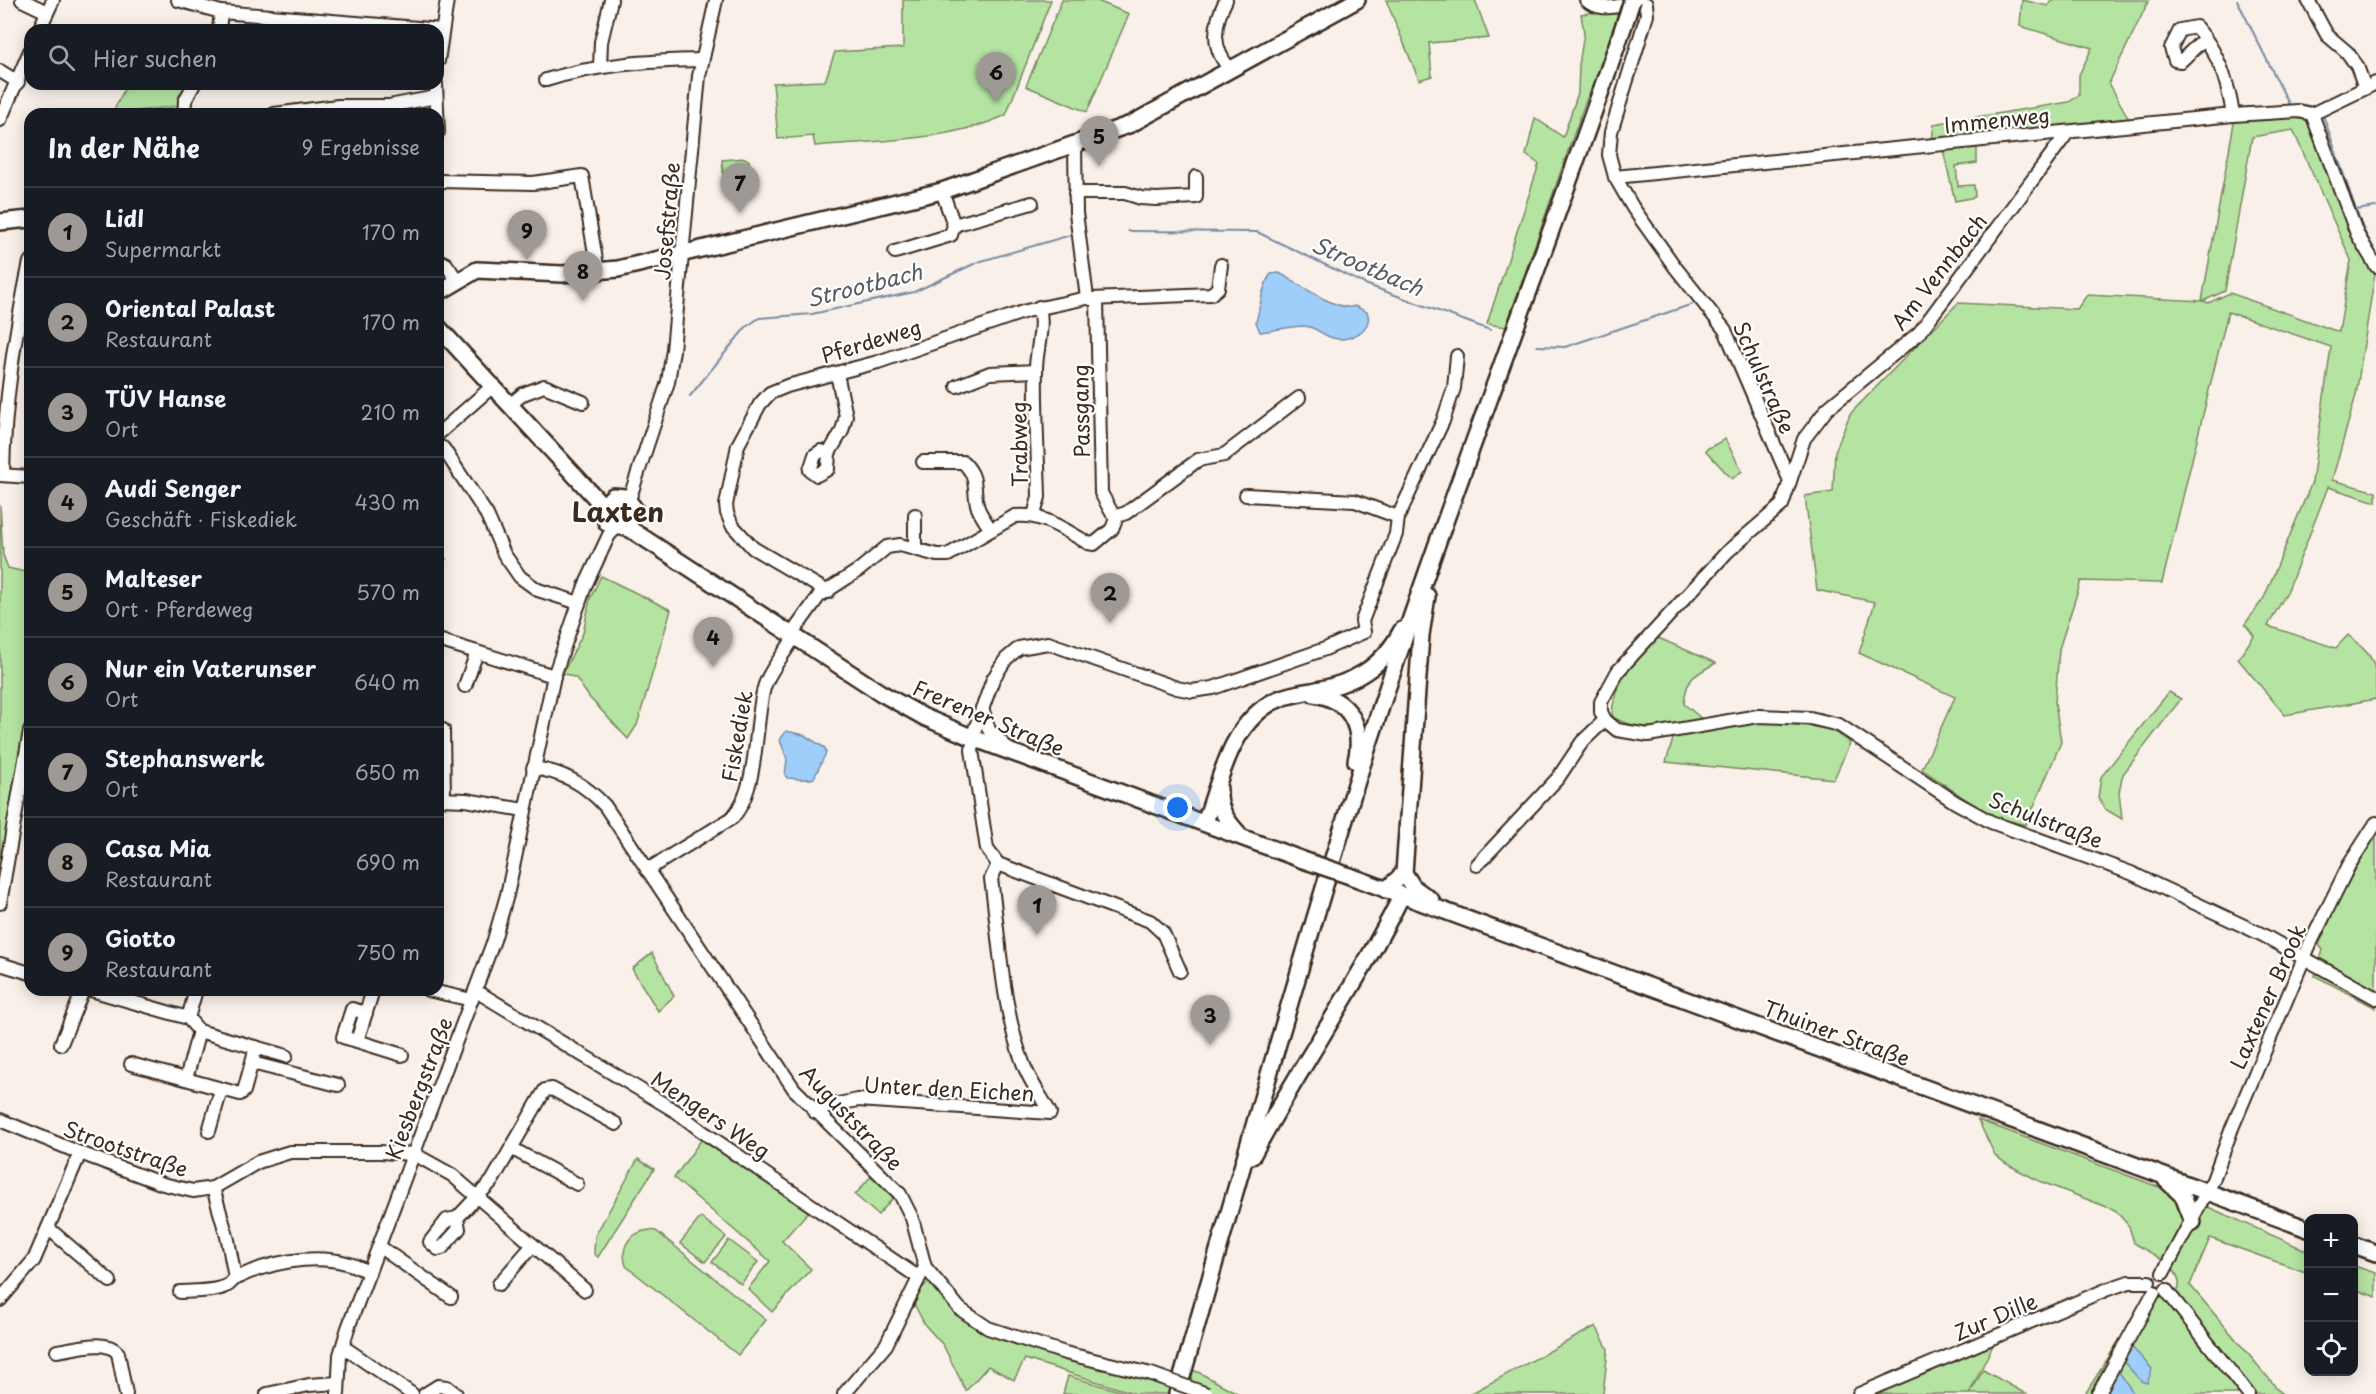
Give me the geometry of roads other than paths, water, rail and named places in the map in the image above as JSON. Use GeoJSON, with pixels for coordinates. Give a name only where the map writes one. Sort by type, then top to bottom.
{"type":"FeatureCollection","features":[{"type":"Feature","properties":{"kind":"main road"},"geometry":{"type":"LineString","coordinates":[[444,289],[468,272],[487,269],[537,274],[598,272],[683,254],[942,191],[1075,146],[1147,116],[1357,0]]}},
{"type":"Feature","properties":{"kind":"main road"},"geometry":{"type":"LineString","coordinates":[[1178,1394],[1347,813],[1503,358],[1580,153],[1632,0]]}},
{"type":"Feature","properties":{"kind":"main road"},"geometry":{"type":"LineString","coordinates":[[0,222],[24,220]]}},
{"type":"Feature","properties":{"kind":"main road"},"geometry":{"type":"LineString","coordinates":[[444,280],[457,280]]}},
{"type":"Feature","properties":{"kind":"main road","name":"Frerener Straße"},"geometry":{"type":"LineString","coordinates":[[444,333],[571,469],[573,475],[617,511],[630,529],[881,693],[924,717],[973,738],[1303,860]]}},
{"type":"Feature","properties":{"kind":"main road"},"geometry":{"type":"LineString","coordinates":[[1436,551],[1421,635],[1404,873],[1413,887],[1442,909]]}},
{"type":"Feature","properties":{"kind":"main road"},"geometry":{"type":"LineString","coordinates":[[1205,822],[1231,749],[1240,733],[1255,717],[1269,704],[1305,692],[1346,684],[1377,666],[1398,638],[1419,599]]}},
{"type":"Feature","properties":{"kind":"main road"},"geometry":{"type":"LineString","coordinates":[[1305,692],[1338,700],[1353,717],[1359,729],[1359,748],[1347,813]]}},
{"type":"Feature","properties":{"kind":"main road"},"geometry":{"type":"LineString","coordinates":[[1220,783],[1218,800],[1221,809],[1227,821],[1240,836]]}},
{"type":"Feature","properties":{"kind":"main road","name":"Thuiner Straße"},"geometry":{"type":"LineString","coordinates":[[1303,860],[1442,909],[2304,1228]]}},
{"type":"Feature","properties":{"kind":"main road"},"geometry":{"type":"LineString","coordinates":[[1386,890],[1404,873]]}},
{"type":"Feature","properties":{"kind":"main road"},"geometry":{"type":"LineString","coordinates":[[1237,1186],[1282,1100],[1372,952],[1402,895]]}},
{"type":"Feature","properties":{"kind":"main road"},"geometry":{"type":"LineString","coordinates":[[2159,1174],[2183,1196],[2193,1222]]}},
{"type":"Feature","properties":{"kind":"main road"},"geometry":{"type":"LineString","coordinates":[[2358,1246],[2376,1253]]}},
{"type":"Feature","properties":{"kind":"street"},"geometry":{"type":"LineString","coordinates":[[22,0],[47,12]]}},
{"type":"Feature","properties":{"kind":"street"},"geometry":{"type":"LineString","coordinates":[[42,24],[53,0]]}},
{"type":"Feature","properties":{"kind":"street"},"geometry":{"type":"LineString","coordinates":[[178,0],[220,12],[368,24]]}},
{"type":"Feature","properties":{"kind":"street"},"geometry":{"type":"LineString","coordinates":[[443,24],[447,0]]}},
{"type":"Feature","properties":{"kind":"street"},"geometry":{"type":"LineString","coordinates":[[600,67],[602,42],[611,0]]}},
{"type":"Feature","properties":{"kind":"street","name":"Josefstraße"},"geometry":{"type":"LineString","coordinates":[[617,511],[668,382],[702,60],[716,0]]}},
{"type":"Feature","properties":{"kind":"street"},"geometry":{"type":"LineString","coordinates":[[1226,0],[1216,25],[1215,35],[1217,51],[1231,70]]}},
{"type":"Feature","properties":{"kind":"street","name":"Schulstraße"},"geometry":{"type":"LineString","coordinates":[[1586,0],[1590,4],[1601,6],[1642,2],[1647,9],[1611,132],[1609,155],[1615,177],[1633,208],[1675,267],[1725,330],[1790,481]]}},
{"type":"Feature","properties":{"kind":"street"},"geometry":{"type":"LineString","coordinates":[[2308,0],[2327,34],[2347,52],[2370,86],[2312,114],[2357,234],[2376,266]]}},
{"type":"Feature","properties":{"kind":"street"},"geometry":{"type":"LineString","coordinates":[[219,24],[220,12]]}},
{"type":"Feature","properties":{"kind":"street"},"geometry":{"type":"LineString","coordinates":[[2205,38],[2228,83],[2233,115]]}},
{"type":"Feature","properties":{"kind":"street"},"geometry":{"type":"LineString","coordinates":[[546,80],[629,62],[702,60]]}},
{"type":"Feature","properties":{"kind":"street"},"geometry":{"type":"LineString","coordinates":[[0,120],[24,66]]}},
{"type":"Feature","properties":{"kind":"street"},"geometry":{"type":"LineString","coordinates":[[0,72],[18,81]]}},
{"type":"Feature","properties":{"kind":"street"},"geometry":{"type":"LineString","coordinates":[[184,108],[185,101],[191,90]]}},
{"type":"Feature","properties":{"kind":"street"},"geometry":{"type":"LineString","coordinates":[[436,90],[437,108]]}},
{"type":"Feature","properties":{"kind":"street"},"geometry":{"type":"LineString","coordinates":[[375,108],[436,97]]}},
{"type":"Feature","properties":{"kind":"street","name":"Immenweg"},"geometry":{"type":"LineString","coordinates":[[1615,177],[2233,115],[2298,111],[2312,114]]}},
{"type":"Feature","properties":{"kind":"street","name":"Am Vennbach"},"geometry":{"type":"LineString","coordinates":[[1790,481],[1804,439],[1815,424],[1827,409],[1919,333],[2068,132]]}},
{"type":"Feature","properties":{"kind":"street"},"geometry":{"type":"LineString","coordinates":[[1075,146],[1075,193],[1092,299]]}},
{"type":"Feature","properties":{"kind":"street"},"geometry":{"type":"LineString","coordinates":[[444,181],[533,183],[582,176],[598,272]]}},
{"type":"Feature","properties":{"kind":"street"},"geometry":{"type":"LineString","coordinates":[[1075,193],[1125,193],[1156,199],[1196,197],[1196,177]]}},
{"type":"Feature","properties":{"kind":"street"},"geometry":{"type":"LineString","coordinates":[[895,252],[951,235],[954,225],[942,191]]}},
{"type":"Feature","properties":{"kind":"street"},"geometry":{"type":"LineString","coordinates":[[954,225],[1032,203]]}},
{"type":"Feature","properties":{"kind":"street"},"geometry":{"type":"LineString","coordinates":[[444,263],[457,280]]}},
{"type":"Feature","properties":{"kind":"street","name":"Pferdeweg"},"geometry":{"type":"LineString","coordinates":[[828,592],[753,548],[732,525],[726,505],[738,445],[760,404],[770,393],[788,386],[837,374],[1039,307],[1092,299],[1211,294],[1218,288],[1221,265]]}},
{"type":"Feature","properties":{"kind":"street"},"geometry":{"type":"LineString","coordinates":[[24,290],[14,337],[8,382],[2,475],[24,477]]}},
{"type":"Feature","properties":{"kind":"street","name":"Passgang"},"geometry":{"type":"LineString","coordinates":[[1092,299],[1101,493],[1112,513],[1118,516]]}},
{"type":"Feature","properties":{"kind":"street","name":"Trabweg"},"geometry":{"type":"LineString","coordinates":[[1034,516],[1039,497],[1036,371],[1042,322],[1039,307]]}},
{"type":"Feature","properties":{"kind":"street"},"geometry":{"type":"LineString","coordinates":[[1180,971],[1163,933],[1150,921],[998,864],[987,849],[974,773],[973,738],[993,679],[1006,659],[1019,648],[1048,643],[1177,688],[1192,691],[1213,688],[1349,640],[1364,632],[1362,621],[1389,552],[1398,516],[1443,420],[1454,388],[1457,356]]}},
{"type":"Feature","properties":{"kind":"street","name":"Trabweg"},"geometry":{"type":"LineString","coordinates":[[957,386],[990,372],[1036,371]]}},
{"type":"Feature","properties":{"kind":"street"},"geometry":{"type":"LineString","coordinates":[[829,453],[842,430],[846,416],[837,374]]}},
{"type":"Feature","properties":{"kind":"street"},"geometry":{"type":"LineString","coordinates":[[444,429],[494,386]]}},
{"type":"Feature","properties":{"kind":"street"},"geometry":{"type":"LineString","coordinates":[[511,404],[534,388],[543,386],[583,402]]}},
{"type":"Feature","properties":{"kind":"street"},"geometry":{"type":"LineString","coordinates":[[795,637],[819,597],[887,548],[900,545],[937,555],[948,555],[1015,516],[1034,516],[1094,544],[1112,529],[1118,516],[1126,513],[1198,460],[1224,455],[1299,398]]}},
{"type":"Feature","properties":{"kind":"street"},"geometry":{"type":"LineString","coordinates":[[444,452],[487,515],[504,554],[520,577],[538,590],[579,603]]}},
{"type":"Feature","properties":{"kind":"street"},"geometry":{"type":"LineString","coordinates":[[923,462],[963,462],[970,470],[976,484],[978,507],[991,530]]}},
{"type":"Feature","properties":{"kind":"street"},"geometry":{"type":"LineString","coordinates":[[1477,864],[1558,778],[1582,742],[1605,720],[1601,712],[1601,702],[1618,671],[1726,552],[1782,505],[1790,481]]}},
{"type":"Feature","properties":{"kind":"street"},"geometry":{"type":"LineString","coordinates":[[1246,495],[1355,501],[1398,516]]}},
{"type":"Feature","properties":{"kind":"street","name":"Kiesbergstraße"},"geometry":{"type":"LineString","coordinates":[[338,1389],[343,1343],[474,996],[503,912],[554,676],[585,586],[617,511]]}},
{"type":"Feature","properties":{"kind":"street"},"geometry":{"type":"LineString","coordinates":[[915,515],[915,548]]}},
{"type":"Feature","properties":{"kind":"street","name":"Fiskediek"},"geometry":{"type":"LineString","coordinates":[[647,870],[732,818],[740,810],[747,790],[764,686],[795,637]]}},
{"type":"Feature","properties":{"kind":"street"},"geometry":{"type":"LineString","coordinates":[[444,642],[554,676]]}},
{"type":"Feature","properties":{"kind":"street"},"geometry":{"type":"LineString","coordinates":[[465,686],[477,652]]}},
{"type":"Feature","properties":{"kind":"street"},"geometry":{"type":"LineString","coordinates":[[982,708],[989,730],[1012,752]]}},
{"type":"Feature","properties":{"kind":"street","name":"Schulstraße"},"geometry":{"type":"LineString","coordinates":[[1605,720],[1617,730],[1648,735],[1758,716],[1810,718],[1839,725],[1956,802],[1991,822],[2131,873],[2261,934],[2376,998]]}},
{"type":"Feature","properties":{"kind":"street"},"geometry":{"type":"LineString","coordinates":[[0,903],[24,765]]}},
{"type":"Feature","properties":{"kind":"street","name":"Auguststraße"},"geometry":{"type":"LineString","coordinates":[[533,768],[562,774],[589,790],[604,806],[794,1089],[815,1113],[900,1194],[912,1218],[922,1272],[960,1309],[988,1328],[1065,1353],[1151,1374],[1207,1394]]}},
{"type":"Feature","properties":{"kind":"street"},"geometry":{"type":"LineString","coordinates":[[444,799],[524,810]]}},
{"type":"Feature","properties":{"kind":"street","name":"Laxtener Brook"},"geometry":{"type":"LineString","coordinates":[[2156,1288],[2168,1281],[2163,1274],[2208,1192],[2232,1128],[2304,958],[2349,865],[2376,822]]}},
{"type":"Feature","properties":{"kind":"street","name":"Unter den Eichen"},"geometry":{"type":"LineString","coordinates":[[815,1113],[833,1105],[858,1100],[1050,1113],[1017,1048],[1006,991],[991,879],[998,864]]}},
{"type":"Feature","properties":{"kind":"street"},"geometry":{"type":"LineString","coordinates":[[0,964],[24,971]]}},
{"type":"Feature","properties":{"kind":"street","name":"Mengers Weg"},"geometry":{"type":"LineString","coordinates":[[444,992],[474,996],[677,1112],[702,1132],[922,1272]]}},
{"type":"Feature","properties":{"kind":"street"},"geometry":{"type":"LineString","coordinates":[[61,1044],[81,996]]}},
{"type":"Feature","properties":{"kind":"street"},"geometry":{"type":"LineString","coordinates":[[113,996],[188,1017],[199,1032],[286,1056]]}},
{"type":"Feature","properties":{"kind":"street"},"geometry":{"type":"LineString","coordinates":[[188,1017],[194,996]]}},
{"type":"Feature","properties":{"kind":"street"},"geometry":{"type":"LineString","coordinates":[[371,996],[357,1041],[402,1055]]}},
{"type":"Feature","properties":{"kind":"street"},"geometry":{"type":"LineString","coordinates":[[186,1079],[199,1032]]}},
{"type":"Feature","properties":{"kind":"street"},"geometry":{"type":"LineString","coordinates":[[131,1064],[240,1094],[244,1091],[256,1047]]}},
{"type":"Feature","properties":{"kind":"street"},"geometry":{"type":"LineString","coordinates":[[252,1063],[338,1084]]}},
{"type":"Feature","properties":{"kind":"street"},"geometry":{"type":"LineString","coordinates":[[457,1218],[492,1181],[549,1088],[616,1124]]}},
{"type":"Feature","properties":{"kind":"street"},"geometry":{"type":"LineString","coordinates":[[209,1131],[221,1090]]}},
{"type":"Feature","properties":{"kind":"street"},"geometry":{"type":"LineString","coordinates":[[0,1135],[3,1121]]}},
{"type":"Feature","properties":{"kind":"street","name":"Strootstraße"},"geometry":{"type":"LineString","coordinates":[[3,1121],[80,1154],[174,1188],[193,1191],[213,1188],[258,1162],[290,1152],[414,1154]]}},
{"type":"Feature","properties":{"kind":"street"},"geometry":{"type":"LineString","coordinates":[[511,1148],[577,1184]]}},
{"type":"Feature","properties":{"kind":"street"},"geometry":{"type":"LineString","coordinates":[[0,1300],[26,1272],[80,1154]]}},
{"type":"Feature","properties":{"kind":"street"},"geometry":{"type":"LineString","coordinates":[[414,1154],[445,1170],[585,1290]]}},
{"type":"Feature","properties":{"kind":"street"},"geometry":{"type":"LineString","coordinates":[[213,1188],[228,1240],[235,1278]]}},
{"type":"Feature","properties":{"kind":"street"},"geometry":{"type":"LineString","coordinates":[[48,1228],[110,1281]]}},
{"type":"Feature","properties":{"kind":"street"},"geometry":{"type":"LineString","coordinates":[[499,1284],[533,1245]]}},
{"type":"Feature","properties":{"kind":"street"},"geometry":{"type":"LineString","coordinates":[[380,1246],[451,1297]]}},
{"type":"Feature","properties":{"kind":"street"},"geometry":{"type":"LineString","coordinates":[[180,1292],[226,1286],[235,1278],[281,1264],[321,1259],[346,1262],[369,1273]]}},
{"type":"Feature","properties":{"kind":"street"},"geometry":{"type":"LineString","coordinates":[[844,1394],[886,1345],[922,1272]]}},
{"type":"Feature","properties":{"kind":"street","name":"Zur Dille"},"geometry":{"type":"LineString","coordinates":[[1859,1394],[2129,1282],[2156,1288]]}},
{"type":"Feature","properties":{"kind":"street"},"geometry":{"type":"LineString","coordinates":[[2098,1394],[2156,1288],[2248,1394]]}},
{"type":"Feature","properties":{"kind":"street"},"geometry":{"type":"LineString","coordinates":[[57,1351],[107,1345],[115,1349],[118,1353],[126,1394]]}},
{"type":"Feature","properties":{"kind":"street"},"geometry":{"type":"LineString","coordinates":[[348,1350],[412,1394]]}},
{"type":"Feature","properties":{"kind":"street"},"geometry":{"type":"LineString","coordinates":[[267,1394],[309,1385],[338,1389]]}},
{"type":"Feature","properties":{"kind":"street"},"geometry":{"type":"LineString","coordinates":[[425,1394],[438,1386],[447,1387],[456,1394]]}},
{"type":"Feature","properties":{"kind":"water"},"geometry":{"type":"Polygon","coordinates":[[[1279,273],[1317,296],[1339,305],[1355,306],[1367,312],[1367,324],[1364,329],[1352,336],[1339,339],[1303,326],[1260,332],[1256,322],[1264,289],[1271,274],[1279,273]]]}},
{"type":"Feature","properties":{"kind":"water"},"geometry":{"type":"Polygon","coordinates":[[[786,731],[804,735],[825,748],[826,753],[814,778],[787,778],[785,775],[787,759],[780,740],[786,731]]]}},
{"type":"Feature","properties":{"kind":"water"},"geometry":{"type":"Polygon","coordinates":[[[2130,1345],[2152,1369],[2147,1383],[2141,1381],[2123,1361],[2130,1345]]]}},
{"type":"Feature","properties":{"kind":"water"},"geometry":{"type":"Polygon","coordinates":[[[2117,1369],[2134,1394],[2104,1394],[2117,1369]]]}},
{"type":"Feature","properties":{"kind":"waterway"},"geometry":{"type":"LineString","coordinates":[[2237,0],[2290,106]]}},
{"type":"Feature","properties":{"kind":"waterway"},"geometry":{"type":"LineString","coordinates":[[2324,118],[2362,227],[2376,253]]}},
{"type":"Feature","properties":{"kind":"waterway"},"geometry":{"type":"LineString","coordinates":[[2356,210],[2376,207]]}},
{"type":"Feature","properties":{"kind":"waterway","name":"Strootbach"},"geometry":{"type":"LineString","coordinates":[[1128,231],[1257,232],[1365,284],[1490,330]]}},
{"type":"Feature","properties":{"kind":"waterway","name":"Strootbach"},"geometry":{"type":"LineString","coordinates":[[690,396],[746,327],[759,318],[812,314],[914,292],[978,262],[1074,234]]}},
{"type":"Feature","properties":{"kind":"waterway","name":"Strootbach"},"geometry":{"type":"LineString","coordinates":[[1537,346],[1565,347],[1693,304]]}},
{"type":"Feature","properties":{"kind":"place","name":"Nur ein Vaterunser"},"geometry":{"type":"Point","coordinates":[996,102]}},
{"type":"Feature","properties":{"kind":"place","name":"Malteser"},"geometry":{"type":"Point","coordinates":[1099,166]}},
{"type":"Feature","properties":{"kind":"place","name":"Stephanswerk"},"geometry":{"type":"Point","coordinates":[740,213]}},
{"type":"Feature","properties":{"kind":"place","name":"Giotto"},"geometry":{"type":"Point","coordinates":[527,260]}},
{"type":"Feature","properties":{"kind":"place","name":"Casa Mia"},"geometry":{"type":"Point","coordinates":[583,301]}},
{"type":"Feature","properties":{"kind":"place","name":"Oriental Palast"},"geometry":{"type":"Point","coordinates":[1110,623]}},
{"type":"Feature","properties":{"kind":"place","name":"Audi Senger"},"geometry":{"type":"Point","coordinates":[713,667]}},
{"type":"Feature","properties":{"kind":"place","name":"Lidl"},"geometry":{"type":"Point","coordinates":[1037,935]}},
{"type":"Feature","properties":{"kind":"place","name":"TÜV Hanse"},"geometry":{"type":"Point","coordinates":[1210,1045]}},
{"type":"Feature","properties":{"kind":"district","name":"Laxten"},"geometry":{"type":"Point","coordinates":[618,510]}}]}
